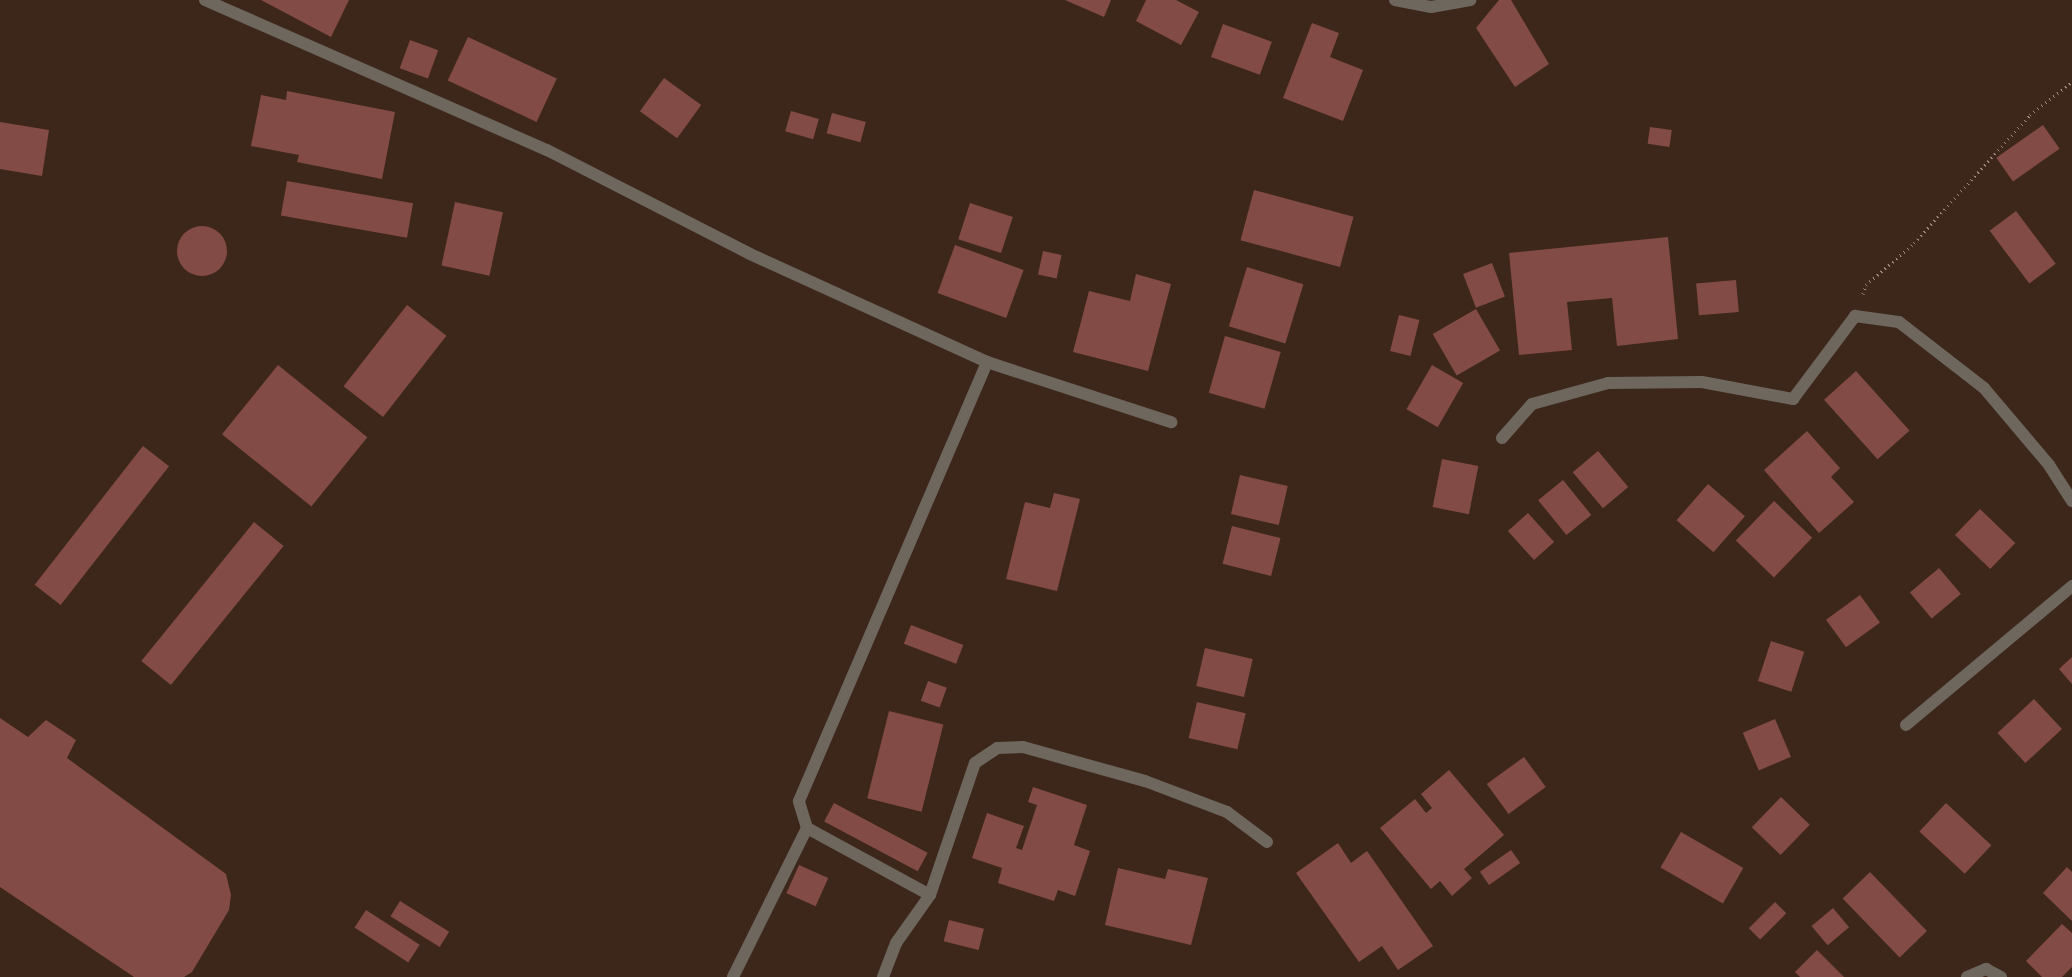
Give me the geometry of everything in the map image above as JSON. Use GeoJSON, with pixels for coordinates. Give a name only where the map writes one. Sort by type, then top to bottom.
{"type":"FeatureCollection","features":[{"type":"Feature","properties":{"kind":"street"},"geometry":{"type":"LineString","coordinates":[[205,0],[547,150],[750,254],[987,362],[1171,422]]}},
{"type":"Feature","properties":{"kind":"street"},"geometry":{"type":"LineString","coordinates":[[1395,0],[1430,8],[1470,0]]}},
{"type":"Feature","properties":{"kind":"street"},"geometry":{"type":"LineString","coordinates":[[1502,438],[1532,404],[1608,383],[1702,382],[1793,400],[1855,316],[1899,322],[1984,388],[2049,465],[2072,501]]}},
{"type":"Feature","properties":{"kind":"street"},"geometry":{"type":"LineString","coordinates":[[733,977],[807,828],[800,801],[987,362]]}},
{"type":"Feature","properties":{"kind":"street"},"geometry":{"type":"LineString","coordinates":[[1906,725],[2072,586]]}},
{"type":"Feature","properties":{"kind":"street"},"geometry":{"type":"LineString","coordinates":[[883,977],[896,943],[930,895],[976,763],[997,748],[1023,747],[1145,781],[1227,812],[1267,842]]}},
{"type":"Feature","properties":{"kind":"street"},"geometry":{"type":"LineString","coordinates":[[807,828],[930,895]]}},
{"type":"Feature","properties":{"kind":"street"},"geometry":{"type":"LineString","coordinates":[[1967,977],[1986,969],[2001,977]]}},
{"type":"Feature","properties":{"kind":"path"},"geometry":{"type":"LineString","coordinates":[[1855,316],[1866,285],[1914,243],[2030,115],[2072,82]]}},
{"type":"Feature","properties":{"kind":"building"},"geometry":{"type":"Polygon","coordinates":[[[261,0],[349,0],[331,37],[261,0]]]}},
{"type":"Feature","properties":{"kind":"building"},"geometry":{"type":"Polygon","coordinates":[[[1065,0],[1111,0],[1104,17],[1065,0]]]}},
{"type":"Feature","properties":{"kind":"building"},"geometry":{"type":"Polygon","coordinates":[[[1146,0],[1176,0],[1199,12],[1181,45],[1136,21],[1146,0]]]}},
{"type":"Feature","properties":{"kind":"building"},"geometry":{"type":"Polygon","coordinates":[[[1499,0],[1511,0],[1549,64],[1515,87],[1476,28],[1499,0]]]}},
{"type":"Feature","properties":{"kind":"building"},"geometry":{"type":"Polygon","coordinates":[[[1312,23],[1339,33],[1330,57],[1363,70],[1343,121],[1283,98],[1312,23]]]}},
{"type":"Feature","properties":{"kind":"building"},"geometry":{"type":"Polygon","coordinates":[[[1223,24],[1272,42],[1260,75],[1211,57],[1223,24]]]}},
{"type":"Feature","properties":{"kind":"building"},"geometry":{"type":"Polygon","coordinates":[[[468,37],[557,78],[537,122],[448,81],[468,37]]]}},
{"type":"Feature","properties":{"kind":"building"},"geometry":{"type":"Polygon","coordinates":[[[410,40],[438,50],[428,78],[400,68],[410,40]]]}},
{"type":"Feature","properties":{"kind":"building"},"geometry":{"type":"Polygon","coordinates":[[[664,78],[701,105],[677,138],[640,111],[664,78]]]}},
{"type":"Feature","properties":{"kind":"building"},"geometry":{"type":"Polygon","coordinates":[[[287,91],[395,112],[382,179],[297,162],[299,155],[251,146],[261,95],[286,100],[287,91]]]}},
{"type":"Feature","properties":{"kind":"building"},"geometry":{"type":"Polygon","coordinates":[[[791,111],[819,119],[813,139],[785,131],[791,111]]]}},
{"type":"Feature","properties":{"kind":"building"},"geometry":{"type":"Polygon","coordinates":[[[832,113],[866,122],[860,142],[827,133],[832,113]]]}},
{"type":"Feature","properties":{"kind":"building"},"geometry":{"type":"Polygon","coordinates":[[[0,122],[49,130],[42,176],[0,169],[0,122]]]}},
{"type":"Feature","properties":{"kind":"building"},"geometry":{"type":"Polygon","coordinates":[[[2043,125],[2060,149],[2013,181],[1996,158],[2043,125]]]}},
{"type":"Feature","properties":{"kind":"building"},"geometry":{"type":"Polygon","coordinates":[[[1650,127],[1672,130],[1669,147],[1648,144],[1650,127]]]}},
{"type":"Feature","properties":{"kind":"building"},"geometry":{"type":"Polygon","coordinates":[[[287,181],[413,203],[407,238],[281,215],[287,181]]]}},
{"type":"Feature","properties":{"kind":"building"},"geometry":{"type":"Polygon","coordinates":[[[1254,190],[1353,217],[1340,267],[1241,240],[1254,190]]]}},
{"type":"Feature","properties":{"kind":"building"},"geometry":{"type":"Polygon","coordinates":[[[455,202],[503,212],[489,276],[441,266],[455,202]]]}},
{"type":"Feature","properties":{"kind":"building"},"geometry":{"type":"Polygon","coordinates":[[[970,203],[1013,217],[1001,253],[958,239],[970,203]]]}},
{"type":"Feature","properties":{"kind":"building"},"geometry":{"type":"Polygon","coordinates":[[[2016,211],[2056,264],[2029,284],[1990,231],[2016,211]]]}},
{"type":"Feature","properties":{"kind":"building"},"geometry":{"type":"Polygon","coordinates":[[[202,226],[211,228],[222,237],[227,251],[225,260],[216,271],[202,276],[193,274],[182,265],[177,251],[179,242],[188,231],[202,226]]]}},
{"type":"Feature","properties":{"kind":"building"},"geometry":{"type":"Polygon","coordinates":[[[1668,237],[1678,339],[1617,346],[1612,298],[1567,302],[1572,350],[1519,355],[1509,253],[1668,237]]]}},
{"type":"Feature","properties":{"kind":"building"},"geometry":{"type":"Polygon","coordinates":[[[955,245],[1024,270],[1006,318],[938,293],[955,245]]]}},
{"type":"Feature","properties":{"kind":"building"},"geometry":{"type":"Polygon","coordinates":[[[1043,251],[1062,255],[1057,278],[1038,274],[1043,251]]]}},
{"type":"Feature","properties":{"kind":"building"},"geometry":{"type":"Polygon","coordinates":[[[1492,263],[1505,297],[1476,308],[1463,274],[1492,263]]]}},
{"type":"Feature","properties":{"kind":"building"},"geometry":{"type":"Polygon","coordinates":[[[1247,267],[1303,284],[1285,344],[1229,326],[1247,267]]]}},
{"type":"Feature","properties":{"kind":"building"},"geometry":{"type":"Polygon","coordinates":[[[1136,274],[1171,284],[1148,371],[1073,352],[1089,291],[1130,301],[1136,274]]]}},
{"type":"Feature","properties":{"kind":"building"},"geometry":{"type":"Polygon","coordinates":[[[1736,280],[1739,312],[1699,315],[1696,283],[1736,280]]]}},
{"type":"Feature","properties":{"kind":"building"},"geometry":{"type":"Polygon","coordinates":[[[407,305],[446,336],[383,417],[344,386],[407,305]]]}},
{"type":"Feature","properties":{"kind":"building"},"geometry":{"type":"Polygon","coordinates":[[[1476,309],[1500,351],[1457,376],[1433,334],[1476,309]]]}},
{"type":"Feature","properties":{"kind":"building"},"geometry":{"type":"Polygon","coordinates":[[[1399,315],[1419,320],[1410,356],[1390,351],[1399,315]]]}},
{"type":"Feature","properties":{"kind":"building"},"geometry":{"type":"Polygon","coordinates":[[[1225,336],[1281,352],[1264,409],[1209,393],[1225,336]]]}},
{"type":"Feature","properties":{"kind":"building"},"geometry":{"type":"Polygon","coordinates":[[[278,365],[367,437],[311,507],[222,434],[278,365]]]}},
{"type":"Feature","properties":{"kind":"building"},"geometry":{"type":"Polygon","coordinates":[[[1432,365],[1463,383],[1438,427],[1406,409],[1432,365]]]}},
{"type":"Feature","properties":{"kind":"building"},"geometry":{"type":"Polygon","coordinates":[[[1856,371],[1910,430],[1878,459],[1824,400],[1856,371]]]}},
{"type":"Feature","properties":{"kind":"building"},"geometry":{"type":"Polygon","coordinates":[[[1807,431],[1840,468],[1831,477],[1854,502],[1819,533],[1764,470],[1807,431]]]}},
{"type":"Feature","properties":{"kind":"building"},"geometry":{"type":"Polygon","coordinates":[[[143,446],[169,466],[61,605],[35,585],[143,446]]]}},
{"type":"Feature","properties":{"kind":"building"},"geometry":{"type":"Polygon","coordinates":[[[1598,451],[1628,487],[1603,508],[1573,472],[1598,451]]]}},
{"type":"Feature","properties":{"kind":"building"},"geometry":{"type":"Polygon","coordinates":[[[1442,459],[1478,466],[1469,514],[1433,507],[1442,459]]]}},
{"type":"Feature","properties":{"kind":"building"},"geometry":{"type":"Polygon","coordinates":[[[1240,475],[1288,486],[1279,525],[1231,514],[1240,475]]]}},
{"type":"Feature","properties":{"kind":"building"},"geometry":{"type":"Polygon","coordinates":[[[1563,480],[1591,515],[1566,535],[1538,500],[1563,480]]]}},
{"type":"Feature","properties":{"kind":"building"},"geometry":{"type":"Polygon","coordinates":[[[1708,484],[1745,516],[1713,552],[1677,520],[1708,484]]]}},
{"type":"Feature","properties":{"kind":"building"},"geometry":{"type":"Polygon","coordinates":[[[1054,493],[1080,499],[1057,591],[1006,579],[1025,502],[1050,508],[1054,493]]]}},
{"type":"Feature","properties":{"kind":"building"},"geometry":{"type":"Polygon","coordinates":[[[1774,501],[1812,538],[1774,577],[1736,541],[1774,501]]]}},
{"type":"Feature","properties":{"kind":"building"},"geometry":{"type":"Polygon","coordinates":[[[1980,509],[2015,543],[1990,569],[1955,535],[1980,509]]]}},
{"type":"Feature","properties":{"kind":"building"},"geometry":{"type":"Polygon","coordinates":[[[1528,513],[1554,542],[1534,560],[1508,531],[1528,513]]]}},
{"type":"Feature","properties":{"kind":"building"},"geometry":{"type":"Polygon","coordinates":[[[254,522],[284,546],[171,685],[141,661],[254,522]]]}},
{"type":"Feature","properties":{"kind":"building"},"geometry":{"type":"Polygon","coordinates":[[[1232,526],[1281,538],[1271,576],[1223,564],[1232,526]]]}},
{"type":"Feature","properties":{"kind":"building"},"geometry":{"type":"Polygon","coordinates":[[[1939,568],[1961,594],[1932,618],[1910,592],[1939,568]]]}},
{"type":"Feature","properties":{"kind":"building"},"geometry":{"type":"Polygon","coordinates":[[[1860,595],[1880,623],[1846,647],[1826,620],[1860,595]]]}},
{"type":"Feature","properties":{"kind":"building"},"geometry":{"type":"Polygon","coordinates":[[[911,625],[963,645],[956,664],[904,644],[911,625]]]}},
{"type":"Feature","properties":{"kind":"building"},"geometry":{"type":"Polygon","coordinates":[[[1771,641],[1804,652],[1791,692],[1758,681],[1771,641]]]}},
{"type":"Feature","properties":{"kind":"building"},"geometry":{"type":"Polygon","coordinates":[[[1205,648],[1253,659],[1244,697],[1196,686],[1205,648]]]}},
{"type":"Feature","properties":{"kind":"building"},"geometry":{"type":"Polygon","coordinates":[[[2072,657],[2072,684],[2059,669],[2072,657]]]}},
{"type":"Feature","properties":{"kind":"building"},"geometry":{"type":"Polygon","coordinates":[[[928,681],[947,688],[940,708],[921,701],[928,681]]]}},
{"type":"Feature","properties":{"kind":"building"},"geometry":{"type":"Polygon","coordinates":[[[2034,699],[2062,729],[2025,763],[1997,733],[2034,699]]]}},
{"type":"Feature","properties":{"kind":"building"},"geometry":{"type":"Polygon","coordinates":[[[1197,702],[1246,713],[1237,749],[1189,738],[1197,702]]]}},
{"type":"Feature","properties":{"kind":"building"},"geometry":{"type":"Polygon","coordinates":[[[889,711],[943,725],[922,812],[867,798],[889,711]]]}},
{"type":"Feature","properties":{"kind":"building"},"geometry":{"type":"Polygon","coordinates":[[[0,718],[28,737],[46,720],[76,740],[67,758],[226,874],[231,895],[229,910],[192,972],[184,977],[134,977],[0,887],[0,718]]]}},
{"type":"Feature","properties":{"kind":"building"},"geometry":{"type":"Polygon","coordinates":[[[1775,719],[1791,757],[1759,770],[1743,733],[1775,719]]]}},
{"type":"Feature","properties":{"kind":"building"},"geometry":{"type":"Polygon","coordinates":[[[1524,757],[1546,787],[1509,814],[1487,784],[1524,757]]]}},
{"type":"Feature","properties":{"kind":"building"},"geometry":{"type":"Polygon","coordinates":[[[1449,770],[1504,835],[1464,869],[1472,878],[1452,896],[1440,881],[1431,889],[1380,828],[1415,799],[1426,813],[1432,808],[1421,794],[1449,770]]]}},
{"type":"Feature","properties":{"kind":"building"},"geometry":{"type":"Polygon","coordinates":[[[1033,787],[1087,805],[1074,845],[1090,851],[1075,896],[1058,890],[1054,901],[998,883],[1002,868],[972,858],[987,813],[1024,826],[1016,848],[1022,850],[1037,805],[1028,802],[1033,787]]]}},
{"type":"Feature","properties":{"kind":"building"},"geometry":{"type":"Polygon","coordinates":[[[1781,797],[1810,825],[1781,855],[1752,827],[1781,797]]]}},
{"type":"Feature","properties":{"kind":"building"},"geometry":{"type":"Polygon","coordinates":[[[834,803],[928,853],[918,871],[824,822],[834,803]]]}},
{"type":"Feature","properties":{"kind":"building"},"geometry":{"type":"Polygon","coordinates":[[[1946,803],[1991,845],[1965,874],[1919,832],[1946,803]]]}},
{"type":"Feature","properties":{"kind":"building"},"geometry":{"type":"Polygon","coordinates":[[[1681,832],[1743,868],[1723,904],[1660,868],[1681,832]]]}},
{"type":"Feature","properties":{"kind":"building"},"geometry":{"type":"Polygon","coordinates":[[[1338,843],[1351,863],[1367,851],[1433,946],[1398,970],[1382,946],[1359,962],[1296,873],[1338,843]]]}},
{"type":"Feature","properties":{"kind":"building"},"geometry":{"type":"Polygon","coordinates":[[[1511,850],[1520,863],[1489,885],[1480,872],[1511,850]]]}},
{"type":"Feature","properties":{"kind":"building"},"geometry":{"type":"Polygon","coordinates":[[[799,865],[828,878],[816,906],[786,893],[799,865]]]}},
{"type":"Feature","properties":{"kind":"building"},"geometry":{"type":"Polygon","coordinates":[[[2067,867],[2072,872],[2072,921],[2043,893],[2067,867]]]}},
{"type":"Feature","properties":{"kind":"building"},"geometry":{"type":"Polygon","coordinates":[[[1118,868],[1165,879],[1168,869],[1208,878],[1191,945],[1105,925],[1118,868]]]}},
{"type":"Feature","properties":{"kind":"building"},"geometry":{"type":"Polygon","coordinates":[[[1870,872],[1927,931],[1900,957],[1843,898],[1870,872]]]}},
{"type":"Feature","properties":{"kind":"building"},"geometry":{"type":"Polygon","coordinates":[[[400,901],[449,932],[440,947],[390,916],[400,901]]]}},
{"type":"Feature","properties":{"kind":"building"},"geometry":{"type":"Polygon","coordinates":[[[1775,902],[1786,913],[1760,939],[1749,928],[1775,902]]]}},
{"type":"Feature","properties":{"kind":"building"},"geometry":{"type":"Polygon","coordinates":[[[1833,908],[1849,927],[1828,945],[1812,926],[1833,908]]]}},
{"type":"Feature","properties":{"kind":"building"},"geometry":{"type":"Polygon","coordinates":[[[366,910],[420,945],[408,962],[355,928],[366,910]]]}},
{"type":"Feature","properties":{"kind":"building"},"geometry":{"type":"Polygon","coordinates":[[[949,920],[984,929],[979,950],[944,941],[949,920]]]}},
{"type":"Feature","properties":{"kind":"building"},"geometry":{"type":"Polygon","coordinates":[[[2062,924],[2072,933],[2072,967],[2062,977],[2042,977],[2026,961],[2062,924]]]}},
{"type":"Feature","properties":{"kind":"building"},"geometry":{"type":"Polygon","coordinates":[[[1817,950],[1844,977],[1800,977],[1795,972],[1817,950]]]}}]}
